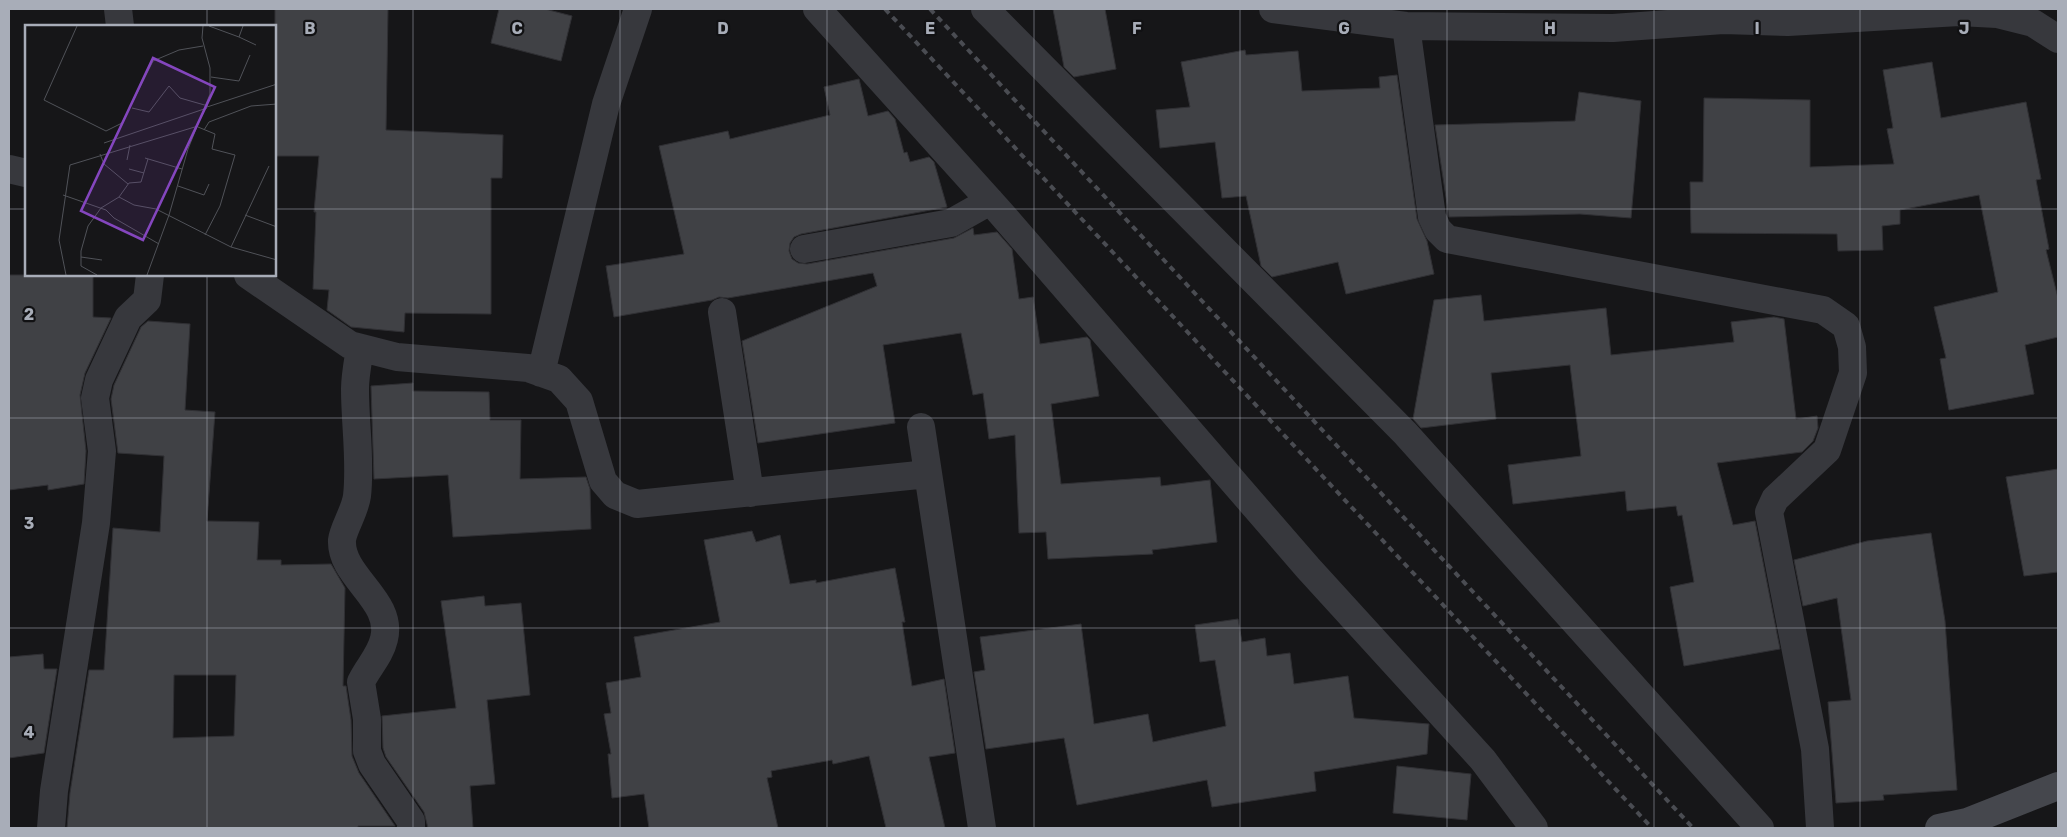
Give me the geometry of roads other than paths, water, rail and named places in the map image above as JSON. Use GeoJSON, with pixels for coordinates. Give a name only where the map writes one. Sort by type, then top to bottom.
{"type":"FeatureCollection","features":[{"type":"Feature","properties":{"kind":"street"},"geometry":{"type":"LineString","coordinates":[[118,9],[120,25]]}},
{"type":"Feature","properties":{"kind":"street"},"geometry":{"type":"LineString","coordinates":[[541,373],[606,104],[638,9]]}},
{"type":"Feature","properties":{"kind":"street"},"geometry":{"type":"LineString","coordinates":[[817,9],[990,201],[1308,568],[1483,760],[1534,828]]}},
{"type":"Feature","properties":{"kind":"street"},"geometry":{"type":"LineString","coordinates":[[985,9],[1405,433],[1760,828]]}},
{"type":"Feature","properties":{"kind":"street"},"geometry":{"type":"LineString","coordinates":[[1273,9],[1406,26],[1613,28],[1723,20],[1788,22],[1959,12],[1997,14],[2033,23],[2058,39]]}},
{"type":"Feature","properties":{"kind":"street"},"geometry":{"type":"LineString","coordinates":[[1406,26],[1432,217],[1438,230],[1447,239],[1823,310],[1846,326],[1852,347],[1853,373],[1827,450],[1775,499],[1769,512],[1815,749],[1820,828]]}},
{"type":"Feature","properties":{"kind":"street"},"geometry":{"type":"LineString","coordinates":[[9,169],[25,173]]}},
{"type":"Feature","properties":{"kind":"street"},"geometry":{"type":"LineString","coordinates":[[804,249],[952,223],[990,201]]}},
{"type":"Feature","properties":{"kind":"street"},"geometry":{"type":"LineString","coordinates":[[51,828],[54,791],[96,523],[102,451],[95,398],[99,380],[128,318],[147,300],[150,276]]}},
{"type":"Feature","properties":{"kind":"street"},"geometry":{"type":"LineString","coordinates":[[249,276],[350,345],[397,357],[528,368],[558,378],[579,401],[602,481],[615,495],[637,504],[928,474]]}},
{"type":"Feature","properties":{"kind":"street"},"geometry":{"type":"LineString","coordinates":[[722,312],[750,493]]}},
{"type":"Feature","properties":{"kind":"street"},"geometry":{"type":"LineString","coordinates":[[360,348],[355,388],[357,499],[351,521],[342,538],[344,552],[349,565],[377,604],[384,621],[385,638],[376,661],[361,682],[368,719],[368,751],[372,764],[411,821],[411,828]]}},
{"type":"Feature","properties":{"kind":"street"},"geometry":{"type":"LineString","coordinates":[[920,427],[982,828]]}},
{"type":"Feature","properties":{"kind":"street"},"geometry":{"type":"LineString","coordinates":[[1939,828],[1967,822],[2058,786]]}},
{"type":"Feature","properties":{"kind":"railway"},"geometry":{"type":"LineString","coordinates":[[885,9],[1652,828]]}},
{"type":"Feature","properties":{"kind":"railway"},"geometry":{"type":"LineString","coordinates":[[930,9],[1693,828]]}}]}
